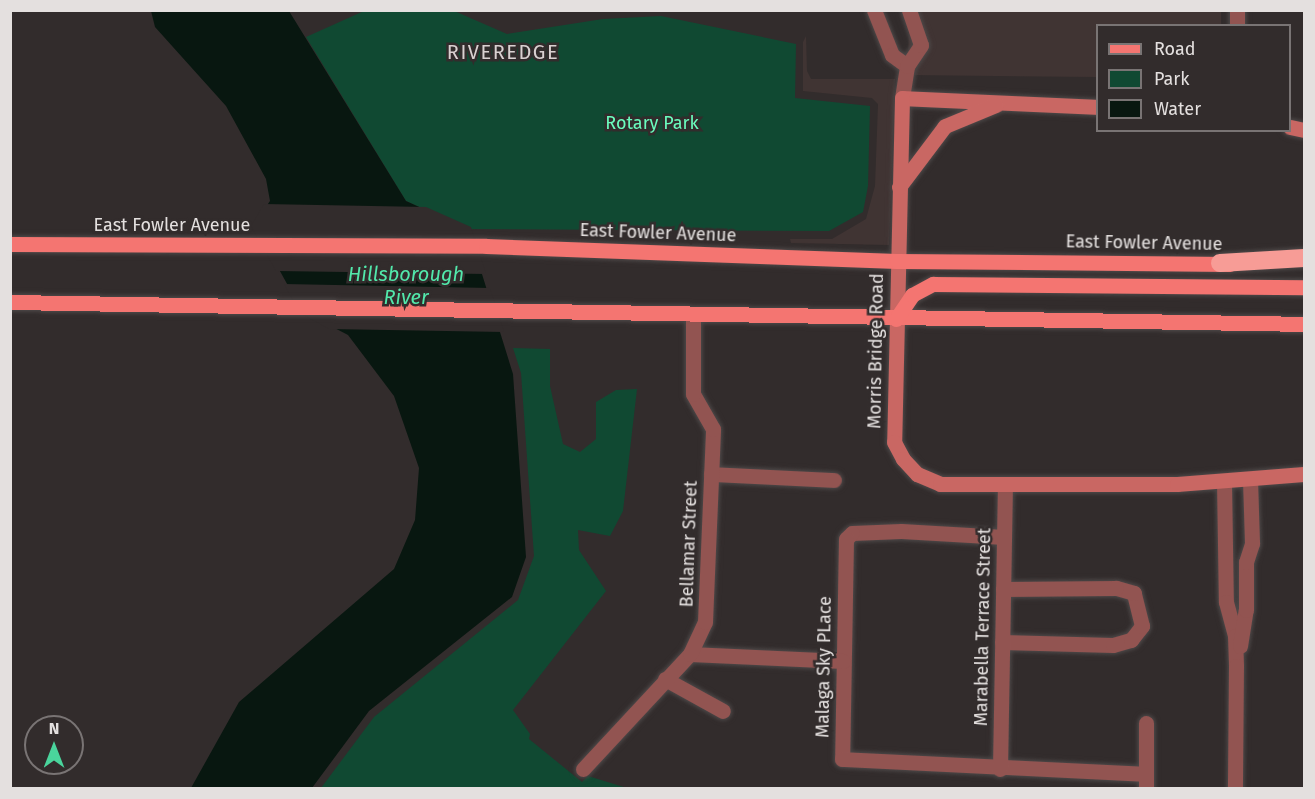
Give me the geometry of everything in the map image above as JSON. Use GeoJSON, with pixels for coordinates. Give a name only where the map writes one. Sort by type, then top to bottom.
{"type":"FeatureCollection","features":[{"type":"Feature","properties":{"kind":"highway"},"geometry":{"type":"LineString","coordinates":[[1220,263],[1305,258]]}},
{"type":"Feature","properties":{"kind":"main road","name":"East Fowler Avenue"},"geometry":{"type":"LineString","coordinates":[[10,244],[486,246],[897,261],[1305,264]]}},
{"type":"Feature","properties":{"kind":"main road"},"geometry":{"type":"LineString","coordinates":[[896,319],[912,295],[933,284],[1305,287]]}},
{"type":"Feature","properties":{"kind":"main road"},"geometry":{"type":"LineString","coordinates":[[10,302],[504,310],[693,316],[1305,324]]}},
{"type":"Feature","properties":{"kind":"street"},"geometry":{"type":"LineString","coordinates":[[874,10],[892,55],[907,66]]}},
{"type":"Feature","properties":{"kind":"street"},"geometry":{"type":"LineString","coordinates":[[909,10],[921,45],[907,66],[902,98],[1096,107]]}},
{"type":"Feature","properties":{"kind":"street","name":"Morris Bridge Road"},"geometry":{"type":"LineString","coordinates":[[902,98],[894,442],[903,459],[917,474],[940,484],[1005,486],[1224,481],[1305,474]]}},
{"type":"Feature","properties":{"kind":"street"},"geometry":{"type":"LineString","coordinates":[[899,186],[945,126],[1002,103]]}},
{"type":"Feature","properties":{"kind":"street","name":"Bellamar Street"},"geometry":{"type":"LineString","coordinates":[[583,769],[690,654],[705,622],[713,429],[693,394],[693,316]]}},
{"type":"Feature","properties":{"kind":"street"},"geometry":{"type":"LineString","coordinates":[[711,474],[834,480]]}},
{"type":"Feature","properties":{"kind":"street"},"geometry":{"type":"LineString","coordinates":[[1236,666],[1246,610],[1246,562],[1252,543],[1250,479]]}},
{"type":"Feature","properties":{"kind":"street"},"geometry":{"type":"LineString","coordinates":[[1224,481],[1226,602],[1234,636],[1236,666],[1235,789]]}},
{"type":"Feature","properties":{"kind":"street","name":"Marabella Terrace Street"},"geometry":{"type":"LineString","coordinates":[[1000,769],[1005,486]]}},
{"type":"Feature","properties":{"kind":"street","name":"Malaga Sky PLace"},"geometry":{"type":"LineString","coordinates":[[1004,537],[901,531],[852,533],[846,539],[842,759],[1146,781]]}},
{"type":"Feature","properties":{"kind":"street"},"geometry":{"type":"LineString","coordinates":[[1002,642],[1113,645],[1131,640],[1142,626],[1134,593],[1116,588],[1003,589]]}},
{"type":"Feature","properties":{"kind":"street"},"geometry":{"type":"LineString","coordinates":[[690,654],[843,661]]}},
{"type":"Feature","properties":{"kind":"street"},"geometry":{"type":"LineString","coordinates":[[665,679],[723,711]]}},
{"type":"Feature","properties":{"kind":"street"},"geometry":{"type":"LineString","coordinates":[[1146,723],[1146,781]]}},
{"type":"Feature","properties":{"kind":"shaded area"},"geometry":{"type":"Polygon","coordinates":[[[909,11],[1221,11],[1221,24],[1096,24],[1096,77],[908,75],[909,11]]]}},
{"type":"Feature","properties":{"kind":"shaded area"},"geometry":{"type":"Polygon","coordinates":[[[806,36],[807,71],[811,79],[895,79],[889,245],[791,243],[790,239],[832,239],[866,219],[875,186],[878,104],[872,98],[803,91],[803,42],[806,36]]]}},
{"type":"Feature","properties":{"kind":"green space","name":"Rotary Park"},"geometry":{"type":"Polygon","coordinates":[[[452,10],[507,34],[603,19],[661,16],[796,44],[795,98],[870,106],[868,186],[863,212],[829,231],[468,229],[406,201],[306,37],[364,11],[452,10]]]}},
{"type":"Feature","properties":{"kind":"green space"},"geometry":{"type":"Polygon","coordinates":[[[513,348],[550,349],[550,386],[563,444],[580,452],[596,439],[596,402],[616,390],[637,389],[623,511],[610,536],[578,530],[579,550],[606,591],[513,710],[530,734],[529,739],[582,782],[588,776],[627,788],[321,788],[374,717],[518,600],[534,556],[521,373],[513,348]]]}},
{"type":"Feature","properties":{"kind":"water","name":"Hillsborough River"},"geometry":{"type":"Polygon","coordinates":[[[151,11],[289,11],[406,201],[468,229],[513,374],[526,557],[512,597],[369,711],[312,788],[191,788],[239,702],[394,569],[415,520],[419,468],[394,396],[348,335],[302,311],[254,224],[270,201],[266,179],[226,106],[155,27],[151,11]]]}},
{"type":"Feature","properties":{"kind":"pier"},"geometry":{"type":"Polygon","coordinates":[[[264,204],[426,207],[471,227],[486,274],[276,271],[251,226],[264,204]]]}},
{"type":"Feature","properties":{"kind":"pier"},"geometry":{"type":"Polygon","coordinates":[[[284,284],[490,288],[504,332],[329,329],[300,313],[284,284]]]}},
{"type":"Feature","properties":{"kind":"district","name":"RIVEREDGE"},"geometry":{"type":"Point","coordinates":[503,52]}}]}
